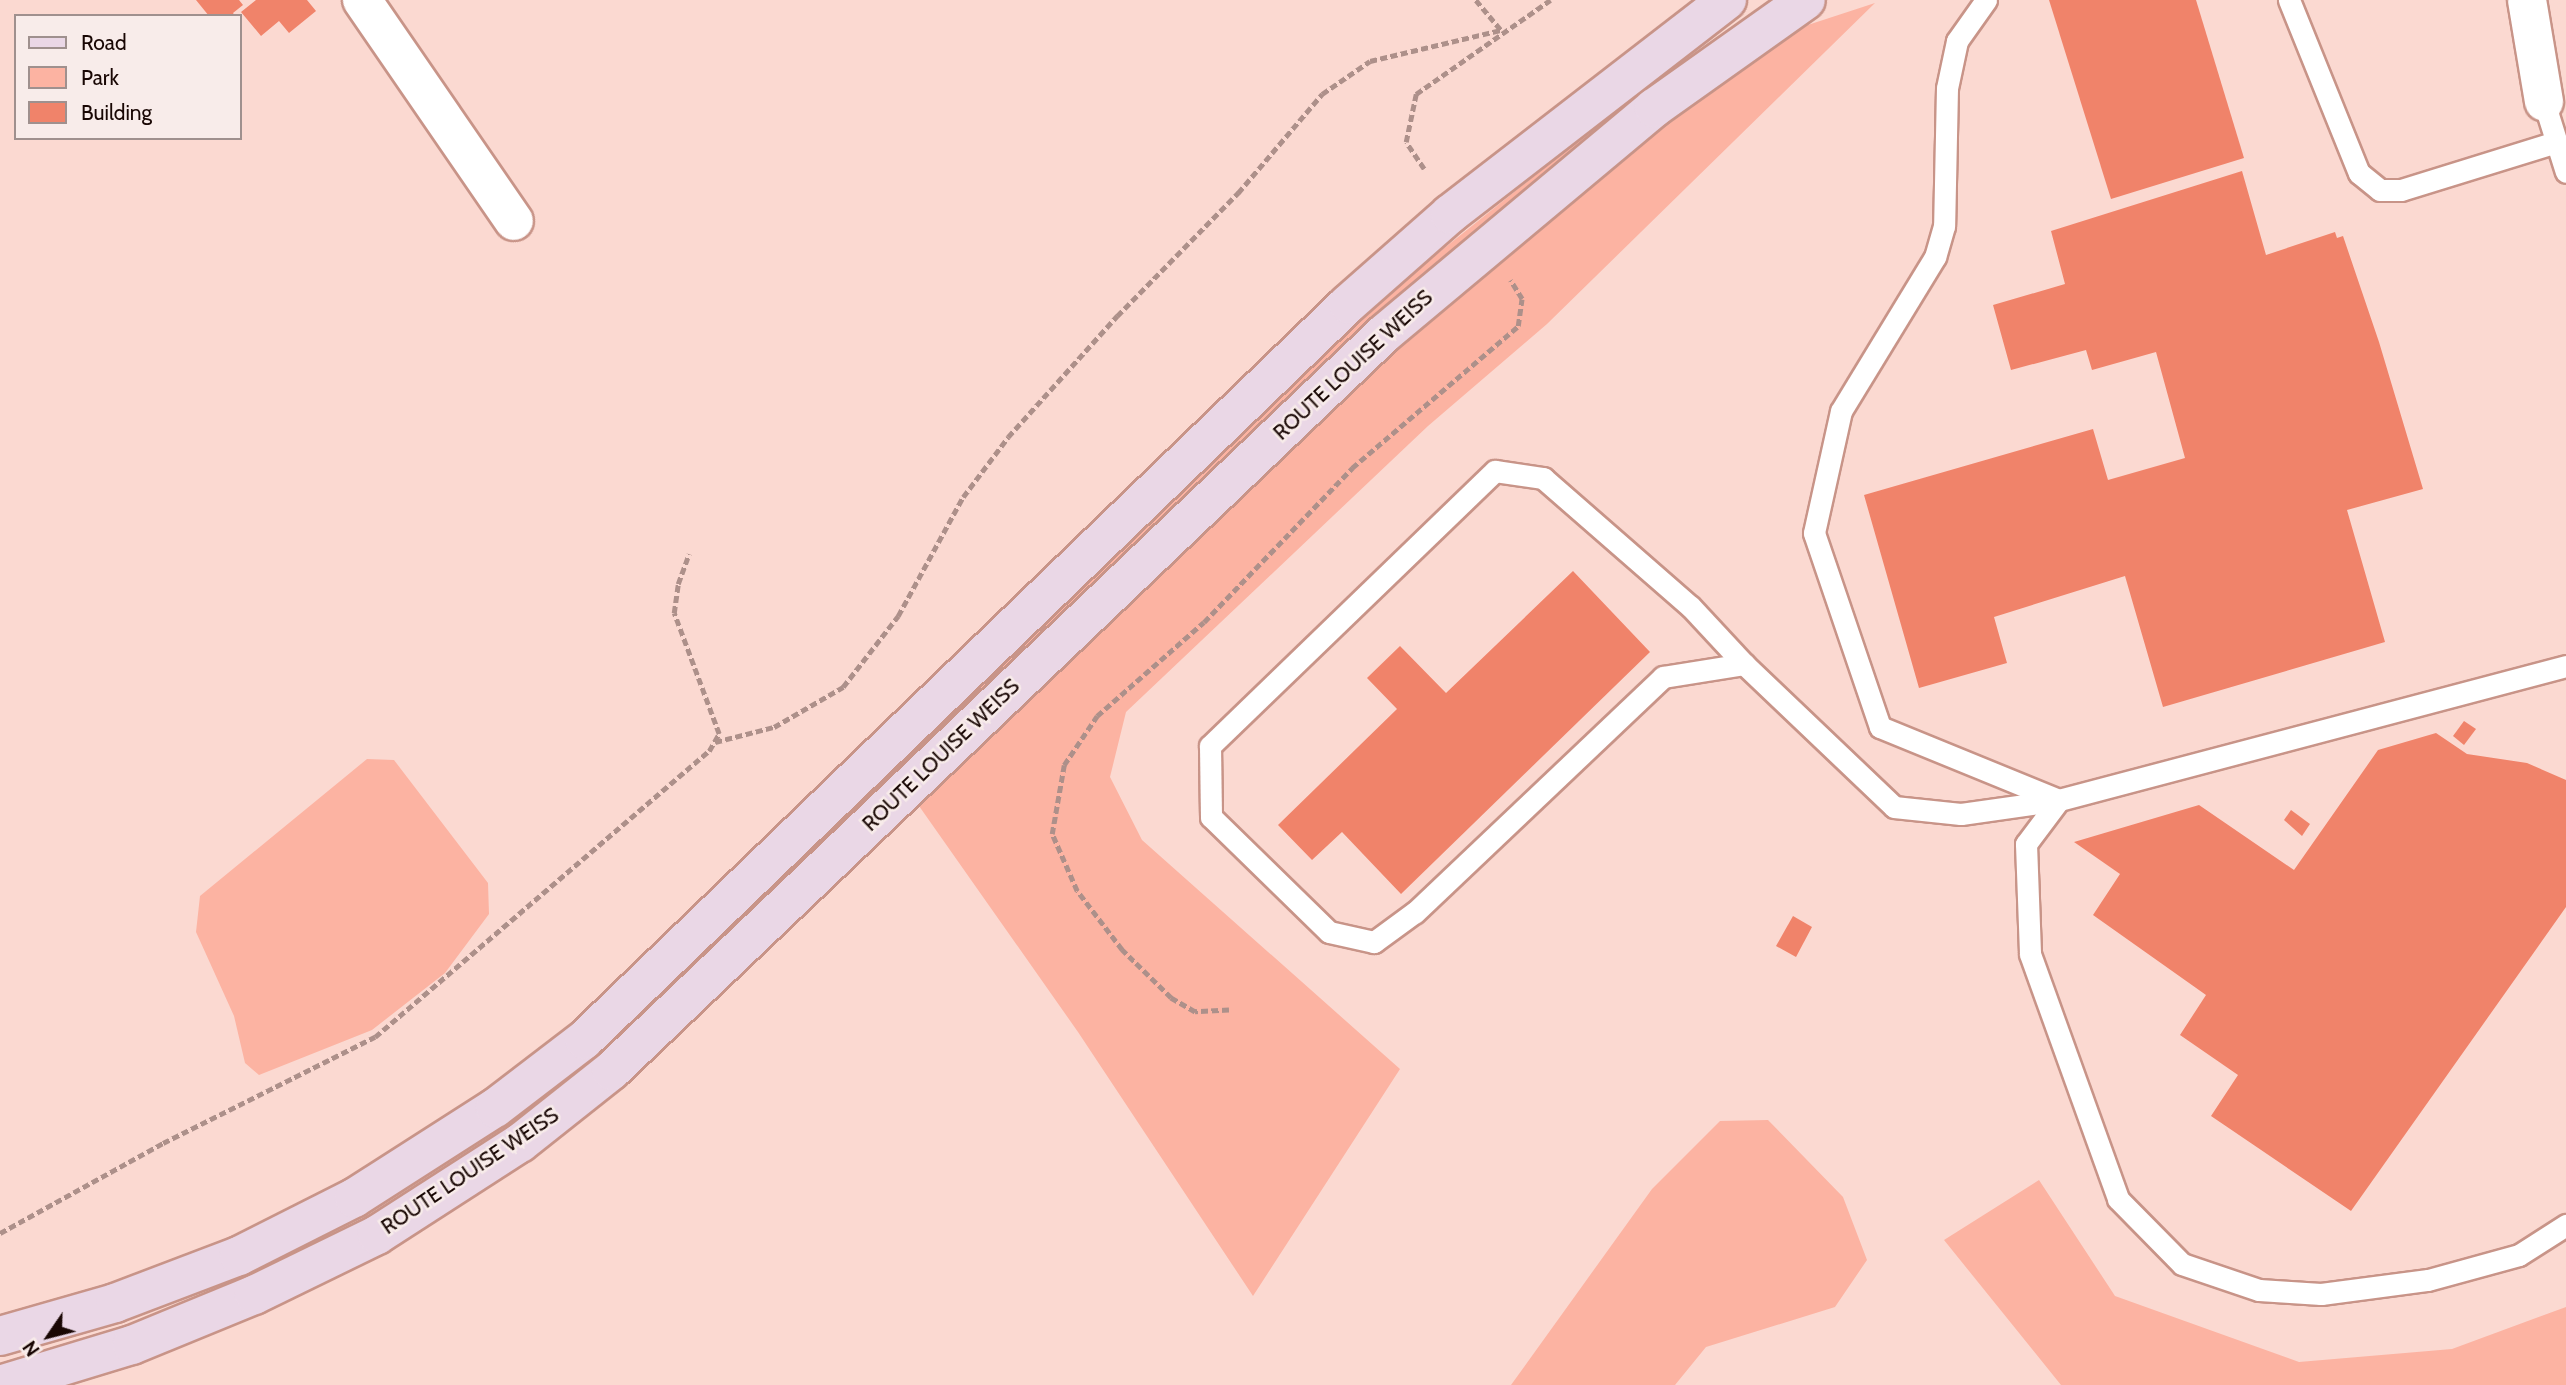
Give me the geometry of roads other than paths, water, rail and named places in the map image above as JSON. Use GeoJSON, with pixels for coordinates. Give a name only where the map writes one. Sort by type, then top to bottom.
{"type":"FeatureCollection","features":[{"type":"Feature","properties":{"kind":"main road","name":"ROUTE LOUISE WEISS"},"geometry":{"type":"LineString","coordinates":[[0,1336],[115,1303],[239,1256],[354,1198],[495,1108],[584,1040],[1348,304],[1450,214],[1727,0]]}},
{"type":"Feature","properties":{"kind":"main road","name":"ROUTE LOUISE WEISS"},"geometry":{"type":"LineString","coordinates":[[0,1385],[132,1345],[254,1296],[377,1235],[520,1143],[611,1071],[1394,324],[1654,108],[1806,0]]}},
{"type":"Feature","properties":{"kind":"street"},"geometry":{"type":"LineString","coordinates":[[362,0],[514,221]]}},
{"type":"Feature","properties":{"kind":"street"},"geometry":{"type":"LineString","coordinates":[[2527,0],[2544,102]]}},
{"type":"Feature","properties":{"kind":"lane"},"geometry":{"type":"LineString","coordinates":[[1986,0],[1956,41],[1947,88],[1944,226],[1935,257],[1841,411],[1814,533],[1880,727],[2059,800]]}},
{"type":"Feature","properties":{"kind":"lane"},"geometry":{"type":"LineString","coordinates":[[2289,0],[2359,173],[2380,190],[2401,190],[2556,142]]}},
{"type":"Feature","properties":{"kind":"lane"},"geometry":{"type":"LineString","coordinates":[[2544,102],[2566,172]]}},
{"type":"Feature","properties":{"kind":"lane"},"geometry":{"type":"LineString","coordinates":[[1744,664],[1662,677],[1415,912],[1374,943],[1329,932],[1211,817],[1210,746],[1495,471],[1543,478],[1691,607],[1744,664],[1894,807],[1961,814],[2059,800],[2566,666]]}},
{"type":"Feature","properties":{"kind":"lane"},"geometry":{"type":"LineString","coordinates":[[2059,800],[2026,844],[2030,954],[2118,1199],[2182,1264],[2259,1290],[2320,1294],[2428,1280],[2519,1255],[2566,1225]]}}]}
